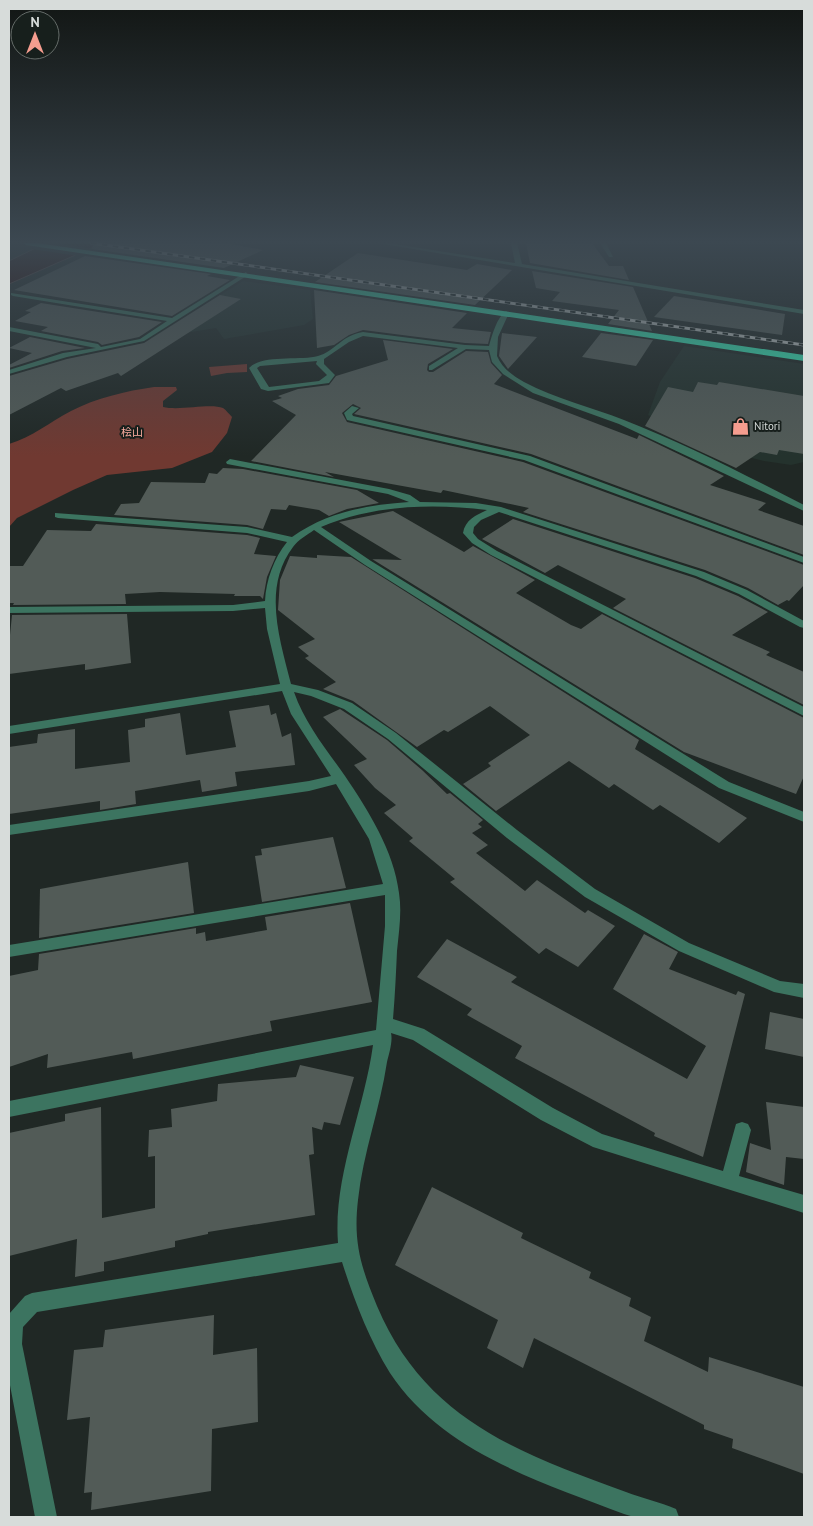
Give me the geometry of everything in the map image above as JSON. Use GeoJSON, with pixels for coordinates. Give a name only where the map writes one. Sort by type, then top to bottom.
{"type":"FeatureCollection","features":[{"type":"Feature","properties":{"kind":"highway"},"geometry":{"type":"LineString","coordinates":[[520,314],[804,358]]}},
{"type":"Feature","properties":{"kind":"street"},"geometry":{"type":"LineString","coordinates":[[138,314],[174,320]]}},
{"type":"Feature","properties":{"kind":"street"},"geometry":{"type":"LineString","coordinates":[[9,372],[66,355],[142,340],[183,314]]}},
{"type":"Feature","properties":{"kind":"street"},"geometry":{"type":"LineString","coordinates":[[505,314],[492,348],[493,356],[501,368],[530,388],[630,426],[746,478],[804,508]]}},
{"type":"Feature","properties":{"kind":"street"},"geometry":{"type":"LineString","coordinates":[[9,329],[106,347]]}},
{"type":"Feature","properties":{"kind":"street"},"geometry":{"type":"LineString","coordinates":[[321,358],[320,364],[331,375],[326,381],[320,383],[268,389],[264,387],[253,368],[258,364],[321,358],[332,353],[349,338],[363,334],[466,347],[492,348]]}},
{"type":"Feature","properties":{"kind":"street"},"geometry":{"type":"LineString","coordinates":[[432,368],[466,347]]}},
{"type":"Feature","properties":{"kind":"street"},"geometry":{"type":"LineString","coordinates":[[355,408],[348,413],[350,418],[526,458],[804,560]]}},
{"type":"Feature","properties":{"kind":"street"},"geometry":{"type":"LineString","coordinates":[[230,462],[389,492],[407,497],[419,505]]}},
{"type":"Feature","properties":{"kind":"street"},"geometry":{"type":"LineString","coordinates":[[668,1517],[537,1470],[506,1456],[458,1428],[440,1413],[412,1383],[390,1353],[370,1317],[348,1251],[351,1179],[377,1073],[384,1030],[392,926],[391,888],[378,847],[365,818],[295,711],[274,639],[270,604],[279,564],[293,540],[314,526],[368,509],[419,505],[478,506],[498,509],[700,574],[743,592],[804,625]]}},
{"type":"Feature","properties":{"kind":"street"},"geometry":{"type":"LineString","coordinates":[[498,509],[478,518],[469,526],[468,533],[475,541],[502,558],[804,712]]}},
{"type":"Feature","properties":{"kind":"street"},"geometry":{"type":"LineString","coordinates":[[58,515],[247,530],[293,540]]}},
{"type":"Feature","properties":{"kind":"street"},"geometry":{"type":"LineString","coordinates":[[314,526],[368,563],[724,785],[804,817]]}},
{"type":"Feature","properties":{"kind":"street"},"geometry":{"type":"LineString","coordinates":[[9,610],[233,608],[270,604]]}},
{"type":"Feature","properties":{"kind":"street"},"geometry":{"type":"LineString","coordinates":[[9,730],[287,687],[314,693],[348,706],[392,736],[512,834],[590,893],[684,947],[779,987],[804,992]]}},
{"type":"Feature","properties":{"kind":"street"},"geometry":{"type":"LineString","coordinates":[[9,830],[309,786],[340,778]]}},
{"type":"Feature","properties":{"kind":"street"},"geometry":{"type":"LineString","coordinates":[[9,951],[391,888]]}},
{"type":"Feature","properties":{"kind":"street"},"geometry":{"type":"LineString","coordinates":[[9,1109],[384,1030],[418,1034],[547,1114],[599,1141],[804,1204]]}},
{"type":"Feature","properties":{"kind":"street"},"geometry":{"type":"LineString","coordinates":[[729,1182],[742,1130]]}},
{"type":"Feature","properties":{"kind":"street"},"geometry":{"type":"LineString","coordinates":[[46,1517],[12,1344],[11,1330],[19,1316],[32,1303],[348,1251]]}},
{"type":"Feature","properties":{"kind":"shaded area"},"geometry":{"type":"Polygon","coordinates":[[[189,314],[313,314],[313,319],[304,325],[224,339],[216,328],[149,339],[189,314]]]}},
{"type":"Feature","properties":{"kind":"shaded area"},"geometry":{"type":"Polygon","coordinates":[[[684,346],[804,364],[804,462],[791,465],[732,453],[648,415],[660,382],[684,346]]]}},
{"type":"Feature","properties":{"kind":"green space"},"geometry":{"type":"Polygon","coordinates":[[[247,364],[247,372],[211,376],[209,367],[247,364]]]}},
{"type":"Feature","properties":{"kind":"green space","name":"桧山"},"geometry":{"type":"Polygon","coordinates":[[[154,387],[176,387],[177,390],[163,401],[163,407],[217,407],[223,408],[232,417],[227,433],[212,452],[172,468],[107,475],[17,518],[9,527],[9,444],[91,402],[122,393],[154,387]]]}},
{"type":"Feature","properties":{"kind":"building"},"geometry":{"type":"Polygon","coordinates":[[[27,314],[112,314],[162,322],[139,337],[102,345],[98,342],[41,331],[48,327],[15,321],[27,314]]]}},
{"type":"Feature","properties":{"kind":"building"},"geometry":{"type":"Polygon","coordinates":[[[190,314],[217,314],[121,376],[118,373],[66,391],[61,388],[9,415],[9,376],[67,359],[144,343],[190,314]]]}},
{"type":"Feature","properties":{"kind":"building"},"geometry":{"type":"Polygon","coordinates":[[[315,314],[466,314],[452,328],[491,332],[488,344],[465,343],[363,330],[349,335],[334,345],[317,348],[315,314]]]}},
{"type":"Feature","properties":{"kind":"building"},"geometry":{"type":"Polygon","coordinates":[[[616,314],[645,314],[652,331],[608,324],[616,314]]]}},
{"type":"Feature","properties":{"kind":"building"},"geometry":{"type":"Polygon","coordinates":[[[657,314],[785,314],[782,335],[654,317],[657,314]]]}},
{"type":"Feature","properties":{"kind":"building"},"geometry":{"type":"Polygon","coordinates":[[[502,333],[537,337],[508,369],[499,356],[502,333]]]}},
{"type":"Feature","properties":{"kind":"building"},"geometry":{"type":"Polygon","coordinates":[[[601,333],[653,340],[636,366],[582,357],[601,333]]]}},
{"type":"Feature","properties":{"kind":"building"},"geometry":{"type":"Polygon","coordinates":[[[30,337],[85,348],[62,351],[9,368],[9,365],[32,353],[9,348],[30,337]]]}},
{"type":"Feature","properties":{"kind":"building"},"geometry":{"type":"Polygon","coordinates":[[[383,340],[453,349],[428,364],[427,370],[429,372],[433,372],[466,351],[488,352],[491,363],[502,375],[494,384],[637,439],[639,435],[724,476],[710,485],[766,503],[758,510],[804,526],[804,555],[531,454],[354,414],[361,408],[353,404],[342,413],[347,422],[523,462],[804,565],[804,585],[789,601],[787,600],[778,605],[748,588],[705,570],[523,512],[529,508],[443,490],[441,493],[325,472],[334,477],[251,461],[296,415],[272,401],[282,398],[278,396],[298,389],[329,385],[336,376],[388,360],[383,340]]]}},
{"type":"Feature","properties":{"kind":"building","name":"Nitori"},"geometry":{"type":"Polygon","coordinates":[[[698,382],[717,385],[719,382],[804,396],[804,454],[779,450],[777,455],[760,452],[736,468],[645,426],[668,387],[693,392],[698,382]]]}},
{"type":"Feature","properties":{"kind":"building"},"geometry":{"type":"Polygon","coordinates":[[[223,468],[243,469],[357,490],[379,503],[347,509],[329,516],[319,510],[289,505],[286,510],[271,509],[263,529],[247,525],[114,515],[121,504],[139,503],[151,482],[205,483],[209,473],[217,474],[223,468]]]}},
{"type":"Feature","properties":{"kind":"building"},"geometry":{"type":"Polygon","coordinates":[[[393,511],[464,552],[473,546],[535,580],[516,593],[571,625],[581,629],[602,614],[804,718],[804,776],[796,794],[684,752],[372,559],[402,560],[339,522],[393,511]]]}},
{"type":"Feature","properties":{"kind":"building"},"geometry":{"type":"Polygon","coordinates":[[[513,519],[695,578],[738,596],[768,612],[732,635],[770,652],[766,655],[804,672],[804,705],[613,608],[626,599],[558,565],[545,573],[482,539],[513,519]]]}},
{"type":"Feature","properties":{"kind":"building"},"geometry":{"type":"Polygon","coordinates":[[[96,524],[247,535],[260,538],[254,554],[276,556],[267,577],[263,599],[260,596],[234,596],[235,594],[160,592],[125,594],[126,604],[13,605],[14,603],[9,603],[9,566],[23,566],[47,530],[91,531],[96,524]]]}},
{"type":"Feature","properties":{"kind":"building"},"geometry":{"type":"Polygon","coordinates":[[[317,555],[351,557],[639,740],[635,749],[747,818],[719,843],[660,805],[653,810],[614,784],[609,788],[569,761],[496,811],[463,784],[491,766],[488,763],[530,735],[490,706],[448,732],[444,730],[417,747],[353,701],[323,689],[336,682],[305,658],[309,656],[298,647],[315,639],[278,610],[280,580],[290,556],[317,558],[317,555]]]}},
{"type":"Feature","properties":{"kind":"building"},"geometry":{"type":"Polygon","coordinates":[[[127,614],[131,663],[85,670],[85,664],[9,674],[12,615],[127,614]]]}},
{"type":"Feature","properties":{"kind":"building"},"geometry":{"type":"Polygon","coordinates":[[[269,705],[271,715],[276,713],[282,737],[291,733],[295,765],[235,772],[237,786],[202,792],[200,780],[135,791],[136,804],[100,810],[100,801],[9,814],[9,747],[37,743],[38,734],[75,729],[75,769],[130,762],[128,730],[145,727],[145,719],[180,713],[186,755],[236,747],[229,711],[269,705]]]}},
{"type":"Feature","properties":{"kind":"building"},"geometry":{"type":"Polygon","coordinates":[[[340,709],[387,740],[447,794],[450,793],[483,820],[478,824],[482,827],[472,833],[488,845],[476,853],[525,891],[537,880],[585,913],[588,910],[615,926],[578,967],[546,948],[539,954],[450,882],[455,879],[409,841],[413,838],[384,813],[396,805],[375,788],[354,765],[367,759],[323,717],[340,709]]]}},
{"type":"Feature","properties":{"kind":"building"},"geometry":{"type":"Polygon","coordinates":[[[333,837],[346,888],[262,902],[255,856],[262,855],[261,849],[333,837]]]}},
{"type":"Feature","properties":{"kind":"building"},"geometry":{"type":"Polygon","coordinates":[[[188,862],[194,913],[39,938],[40,889],[188,862]]]}},
{"type":"Feature","properties":{"kind":"building"},"geometry":{"type":"Polygon","coordinates":[[[350,903],[372,1002],[270,1021],[272,1031],[133,1059],[132,1052],[47,1068],[48,1054],[9,1067],[9,976],[38,970],[39,954],[196,928],[196,934],[205,932],[206,941],[267,930],[265,917],[350,903]]]}},
{"type":"Feature","properties":{"kind":"building"},"geometry":{"type":"Polygon","coordinates":[[[644,934],[678,952],[669,969],[736,995],[738,991],[745,994],[703,1157],[654,1136],[655,1133],[515,1058],[522,1046],[467,1015],[472,1009],[417,977],[447,939],[517,977],[511,982],[687,1079],[706,1046],[613,989],[644,934]]]}},
{"type":"Feature","properties":{"kind":"building"},"geometry":{"type":"Polygon","coordinates":[[[770,1012],[804,1019],[804,1057],[765,1049],[770,1012]]]}},
{"type":"Feature","properties":{"kind":"building"},"geometry":{"type":"Polygon","coordinates":[[[300,1065],[354,1077],[340,1125],[324,1122],[322,1130],[312,1127],[314,1154],[309,1155],[315,1215],[208,1232],[208,1234],[175,1241],[175,1247],[104,1262],[104,1271],[75,1277],[77,1239],[9,1256],[9,1133],[65,1121],[65,1114],[101,1107],[102,1218],[155,1208],[155,1156],[148,1157],[149,1130],[172,1127],[171,1109],[217,1101],[218,1084],[296,1077],[300,1065]]]}},
{"type":"Feature","properties":{"kind":"building"},"geometry":{"type":"Polygon","coordinates":[[[766,1102],[804,1107],[804,1159],[786,1157],[784,1185],[746,1172],[750,1143],[771,1150],[766,1102]]]}},
{"type":"Feature","properties":{"kind":"building"},"geometry":{"type":"Polygon","coordinates":[[[432,1187],[523,1233],[521,1238],[591,1272],[589,1278],[631,1298],[629,1306],[651,1317],[644,1341],[708,1372],[709,1357],[804,1387],[804,1474],[732,1448],[733,1439],[704,1429],[704,1425],[534,1338],[523,1368],[487,1348],[498,1320],[395,1265],[432,1187]]]}},
{"type":"Feature","properties":{"kind":"building"},"geometry":{"type":"Polygon","coordinates":[[[214,1315],[213,1355],[257,1348],[258,1422],[212,1429],[211,1491],[91,1510],[92,1492],[84,1493],[90,1417],[67,1420],[74,1350],[103,1347],[105,1330],[214,1315]]]}},
{"type":"Feature","properties":{"kind":"railway"},"geometry":{"type":"LineString","coordinates":[[589,314],[804,345]]}},
{"type":"Feature","properties":{"kind":"place","name":"Nitori"},"geometry":{"type":"Point","coordinates":[740,426]}}]}
